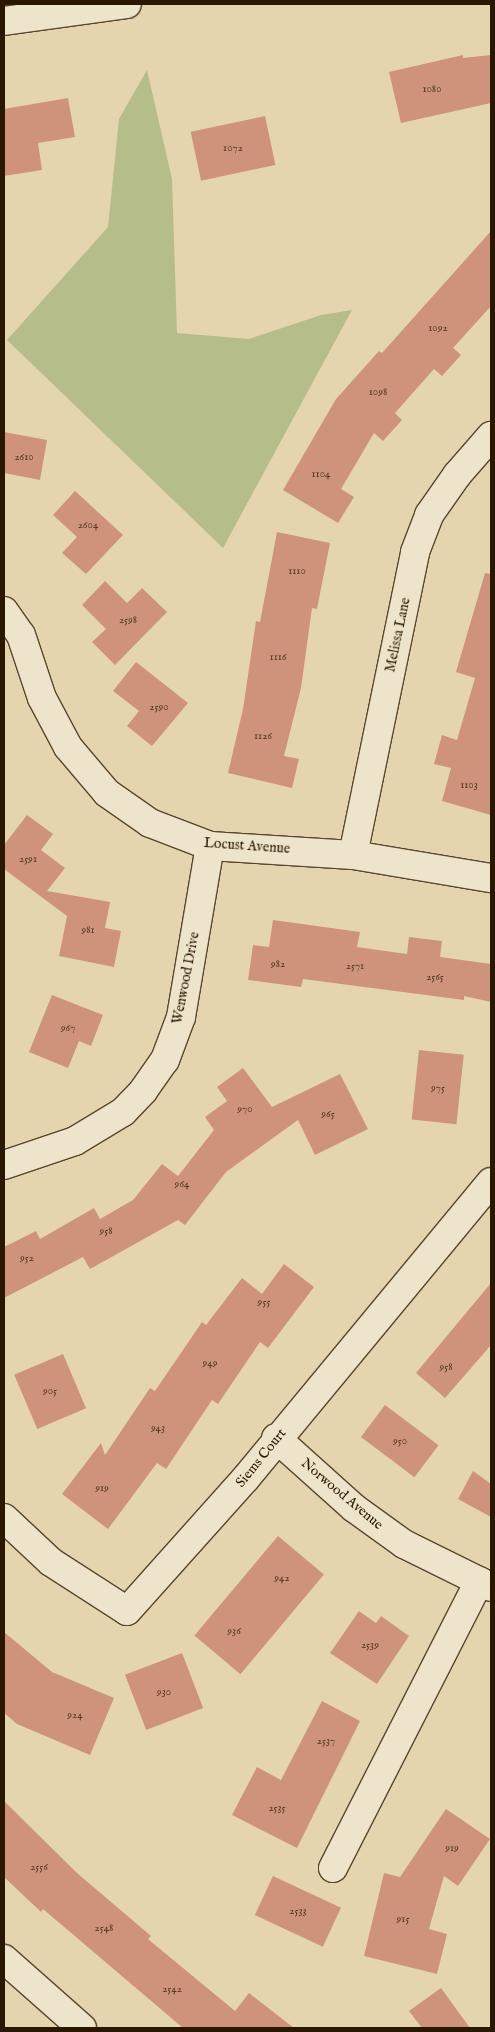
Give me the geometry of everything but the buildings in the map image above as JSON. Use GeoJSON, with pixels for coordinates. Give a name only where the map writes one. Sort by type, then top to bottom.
{"type":"FeatureCollection","features":[{"type":"Feature","properties":{"kind":"street"},"geometry":{"type":"LineString","coordinates":[[4,20],[127,4]]}},
{"type":"Feature","properties":{"kind":"street","name":"Melissa Lane"},"geometry":{"type":"LineString","coordinates":[[353,855],[415,552],[429,515],[456,475],[491,436]]}},
{"type":"Feature","properties":{"kind":"street","name":"Locust Avenue"},"geometry":{"type":"LineString","coordinates":[[4,611],[21,634],[54,723],[86,771],[107,793],[150,823],[210,846],[353,855],[491,878]]}},
{"type":"Feature","properties":{"kind":"street","name":"Wenwood Drive"},"geometry":{"type":"LineString","coordinates":[[4,1165],[75,1141],[123,1112],[143,1091],[165,1060],[180,1017],[210,846]]}},
{"type":"Feature","properties":{"kind":"street","name":"Siems Court"},"geometry":{"type":"LineString","coordinates":[[4,1518],[51,1562],[127,1611],[246,1478],[276,1438],[491,1182]]}},
{"type":"Feature","properties":{"kind":"street","name":"Norwood Avenue"},"geometry":{"type":"LineString","coordinates":[[276,1438],[354,1508],[404,1544],[485,1584]]}},
{"type":"Feature","properties":{"kind":"street"},"geometry":{"type":"LineString","coordinates":[[333,1868],[485,1584]]}},
{"type":"Feature","properties":{"kind":"street"},"geometry":{"type":"LineString","coordinates":[[4,1959],[82,2028]]}},
{"type":"Feature","properties":{"kind":"green space"},"geometry":{"type":"Polygon","coordinates":[[[147,70],[172,179],[177,333],[249,339],[321,315],[352,310],[223,548],[7,340],[108,227],[119,119],[147,70]]]}}]}
